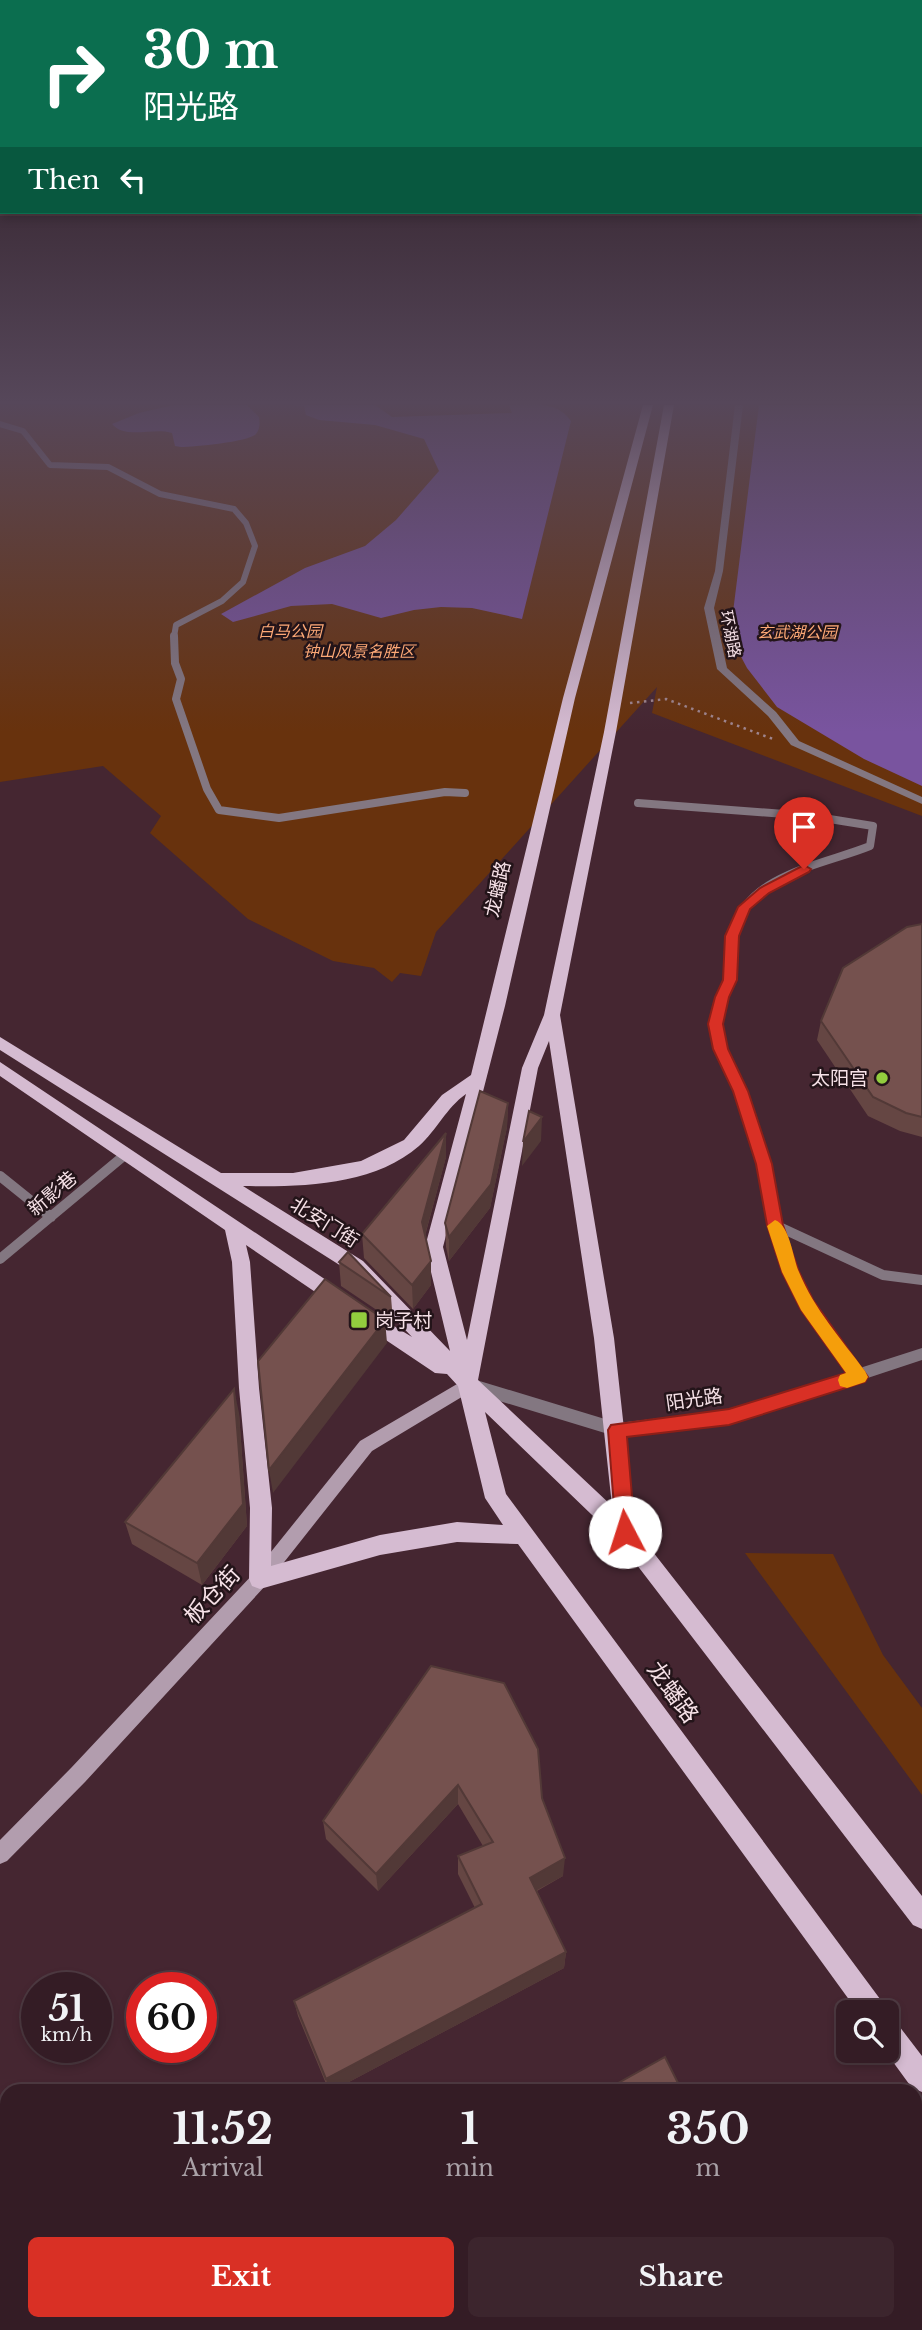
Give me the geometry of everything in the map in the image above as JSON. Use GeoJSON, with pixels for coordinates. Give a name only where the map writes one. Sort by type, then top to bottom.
{"type":"FeatureCollection","features":[{"type":"Feature","properties":{"kind":"main road","name":"龙蟠路"},"geometry":{"type":"LineString","coordinates":[[619,514],[569,698],[478,1078],[434,1247],[496,1498],[865,2000]]}},
{"type":"Feature","properties":{"kind":"main road","name":"龙蟠路"},"geometry":{"type":"LineString","coordinates":[[468,1384],[530,1068],[552,1015],[649,514]]}},
{"type":"Feature","properties":{"kind":"main road"},"geometry":{"type":"LineString","coordinates":[[552,1015],[596,1273],[618,1430],[625,1532]]}},
{"type":"Feature","properties":{"kind":"main road","name":"北安门街"},"geometry":{"type":"LineString","coordinates":[[0,1042],[356,1266],[468,1384]]}},
{"type":"Feature","properties":{"kind":"main road"},"geometry":{"type":"LineString","coordinates":[[0,1068],[468,1384],[625,1532],[922,1916]]}},
{"type":"Feature","properties":{"kind":"main road"},"geometry":{"type":"LineString","coordinates":[[217,1179],[268,1181],[311,1178],[374,1162],[410,1144],[429,1127],[447,1099],[478,1078]]}},
{"type":"Feature","properties":{"kind":"main road"},"geometry":{"type":"LineString","coordinates":[[233,1227],[241,1262],[249,1388],[261,1508],[260,1579],[380,1545],[444,1534],[457,1532],[523,1535]]}},
{"type":"Feature","properties":{"kind":"main road","name":"板仓街"},"geometry":{"type":"LineString","coordinates":[[0,1854],[78,1775],[260,1579],[366,1446],[468,1384]]}},
{"type":"Feature","properties":{"kind":"main road"},"geometry":{"type":"LineString","coordinates":[[899,2047],[922,2078]]}},
{"type":"Feature","properties":{"kind":"street","name":"环湖路"},"geometry":{"type":"LineString","coordinates":[[726,514],[719,572],[709,608],[722,669],[772,715],[794,743],[922,801]]}},
{"type":"Feature","properties":{"kind":"street","name":"阳光路"},"geometry":{"type":"LineString","coordinates":[[468,1384],[618,1430],[729,1417],[859,1377],[922,1354]]}},
{"type":"Feature","properties":{"kind":"lane"},"geometry":{"type":"LineString","coordinates":[[238,514],[246,523],[255,545],[243,582],[222,601],[176,625],[173,640],[175,663],[181,679],[176,699],[207,789],[219,810],[279,818],[444,792],[465,793]]}},
{"type":"Feature","properties":{"kind":"lane"},"geometry":{"type":"LineString","coordinates":[[638,803],[811,816],[873,826],[870,846],[846,857],[804,869],[755,897],[744,907],[732,936],[730,980],[715,1024],[721,1049],[741,1091],[764,1164],[775,1225],[790,1272],[807,1305],[859,1377]]}},
{"type":"Feature","properties":{"kind":"lane","name":"新影巷"},"geometry":{"type":"LineString","coordinates":[[0,1259],[126,1154]]}},
{"type":"Feature","properties":{"kind":"lane"},"geometry":{"type":"LineString","coordinates":[[0,1176],[51,1217]]}},
{"type":"Feature","properties":{"kind":"lane"},"geometry":{"type":"LineString","coordinates":[[775,1225],[883,1275],[922,1280]]}},
{"type":"Feature","properties":{"kind":"path"},"geometry":{"type":"LineString","coordinates":[[614,705],[666,699],[775,740],[794,743]]}},
{"type":"Feature","properties":{"kind":"green space","name":"白马公园"},"geometry":{"type":"Polygon","coordinates":[[[0,514],[922,514],[922,816],[652,713],[657,687],[436,932],[421,976],[400,973],[392,982],[374,968],[333,961],[248,919],[150,833],[161,816],[103,766],[0,782],[0,514]]]}},
{"type":"Feature","properties":{"kind":"green space"},"geometry":{"type":"Polygon","coordinates":[[[745,1553],[833,1554],[883,1655],[922,1708],[922,1795],[745,1553]]]}},
{"type":"Feature","properties":{"kind":"shaded area"},"geometry":{"type":"Polygon","coordinates":[[[401,514],[548,514],[522,619],[472,608],[441,607],[381,618],[332,604],[291,606],[233,622],[221,614],[305,568],[365,546],[401,514]]]}},
{"type":"Feature","properties":{"kind":"shaded area"},"geometry":{"type":"Polygon","coordinates":[[[745,514],[922,514],[922,786],[864,759],[777,707],[747,668],[730,636],[745,514]]]}},
{"type":"Feature","properties":{"kind":"building","name":"太阳宫"},"geometry":{"type":"Polygon","coordinates":[[[922,924],[922,1117],[906,1113],[873,1097],[821,1021],[843,968],[907,927],[922,924]]]}},
{"type":"Feature","properties":{"kind":"building"},"geometry":{"type":"Polygon","coordinates":[[[480,1091],[508,1103],[491,1184],[449,1237],[445,1223],[480,1091]]]}},
{"type":"Feature","properties":{"kind":"building"},"geometry":{"type":"Polygon","coordinates":[[[529,1111],[542,1117],[523,1142],[529,1111]]]}},
{"type":"Feature","properties":{"kind":"building"},"geometry":{"type":"Polygon","coordinates":[[[446,1133],[422,1222],[431,1261],[412,1285],[362,1234],[446,1133]]]}},
{"type":"Feature","properties":{"kind":"building"},"geometry":{"type":"Polygon","coordinates":[[[348,1252],[391,1297],[339,1262],[348,1252]]]}},
{"type":"Feature","properties":{"kind":"building"},"geometry":{"type":"Polygon","coordinates":[[[325,1279],[385,1320],[269,1470],[258,1361],[325,1279]]]}},
{"type":"Feature","properties":{"kind":"building"},"geometry":{"type":"Polygon","coordinates":[[[234,1389],[243,1504],[197,1563],[125,1522],[234,1389]]]}},
{"type":"Feature","properties":{"kind":"building"},"geometry":{"type":"Polygon","coordinates":[[[431,1666],[504,1683],[538,1749],[542,1798],[565,1858],[530,1878],[566,1952],[326,2079],[294,2001],[482,1904],[458,1856],[493,1842],[458,1785],[376,1874],[323,1821],[431,1666]]]}},
{"type":"Feature","properties":{"kind":"building"},"geometry":{"type":"Polygon","coordinates":[[[665,2057],[678,2084],[617,2084],[665,2057]]]}},
{"type":"Feature","properties":{"kind":"slow traffic"},"geometry":{"type":"LineString","coordinates":[[775,1226],[790,1272],[807,1305],[859,1377],[847,1380]]}},
{"type":"Feature","properties":{"kind":"place","name":"太阳宫"},"geometry":{"type":"Point","coordinates":[882,1078]}},
{"type":"Feature","properties":{"kind":"place","name":"岗子村"},"geometry":{"type":"Point","coordinates":[359,1320]}},
{"type":"Feature","properties":{"kind":"route"},"geometry":{"type":"LineString","coordinates":[[625,1532],[618,1430],[729,1417],[859,1377],[807,1305],[790,1272],[775,1225],[764,1164],[754,1128],[741,1091],[721,1049],[715,1024],[730,980],[732,936],[744,907],[765,890],[804,869]]}},
{"type":"Feature","properties":{"kind":"park label","name":"玄武湖公园"},"geometry":{"type":"Point","coordinates":[797,632]}},
{"type":"Feature","properties":{"kind":"park label","name":"钟山风景名胜区"},"geometry":{"type":"Point","coordinates":[359,651]}}]}
